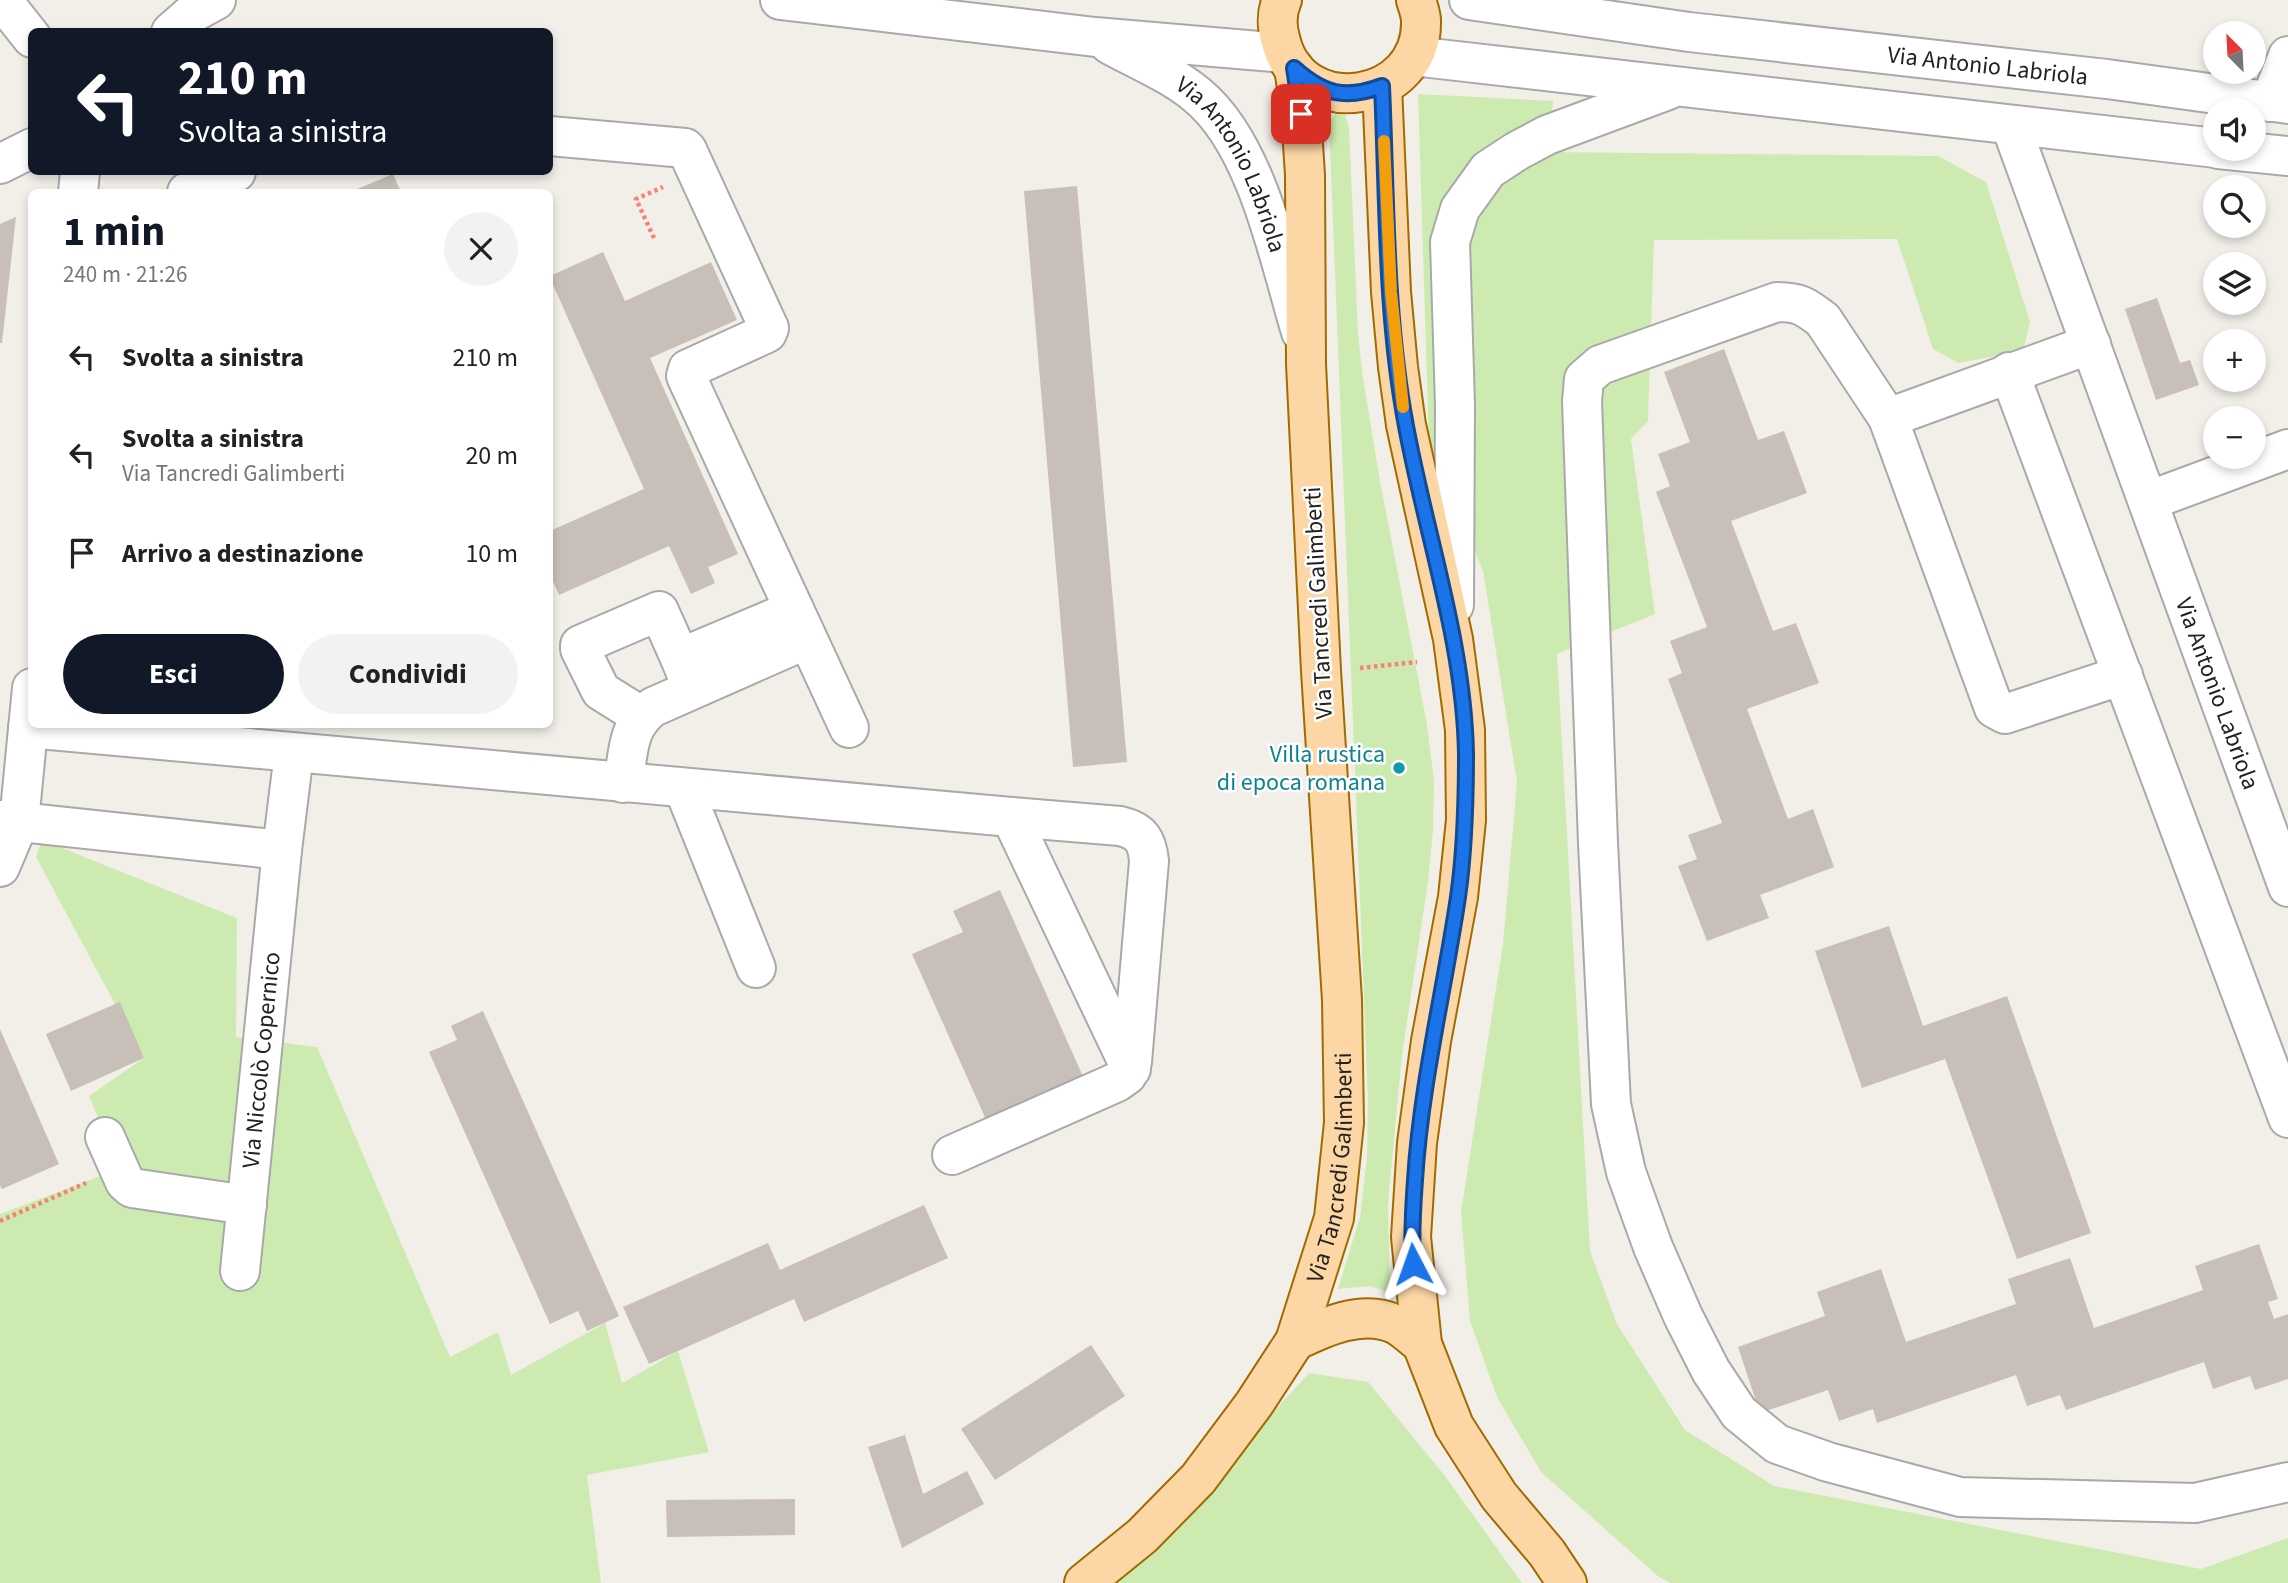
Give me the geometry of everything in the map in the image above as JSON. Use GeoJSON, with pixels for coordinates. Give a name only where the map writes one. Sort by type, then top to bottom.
{"type":"FeatureCollection","features":[{"type":"Feature","properties":{"kind":"main road","name":"Via Tancredi Galimberti"},"geometry":{"type":"LineString","coordinates":[[1084,1583],[1142,1536],[1198,1479],[1254,1404],[1295,1341],[1334,1218],[1344,1123],[1342,1000],[1321,671],[1305,345],[1305,175],[1301,114],[1289,61],[1278,30],[1279,6],[1282,0]]}},
{"type":"Feature","properties":{"kind":"main road"},"geometry":{"type":"LineString","coordinates":[[1289,61],[1313,85],[1339,94],[1365,93],[1382,86],[1397,76],[1413,56],[1419,41],[1421,20],[1416,0]]}},
{"type":"Feature","properties":{"kind":"main road"},"geometry":{"type":"LineString","coordinates":[[1382,86],[1391,292],[1405,425],[1453,639],[1465,730],[1466,820],[1458,897],[1417,1143],[1411,1237],[1422,1344],[1454,1426],[1499,1496],[1557,1568],[1590,1583]]}},
{"type":"Feature","properties":{"kind":"main road"},"geometry":{"type":"LineString","coordinates":[[1295,1341],[1330,1324],[1365,1318],[1395,1324],[1422,1344]]}},
{"type":"Feature","properties":{"kind":"street"},"geometry":{"type":"LineString","coordinates":[[2,0],[28,33]]}},
{"type":"Feature","properties":{"kind":"street"},"geometry":{"type":"LineString","coordinates":[[176,28],[194,12],[216,0]]}},
{"type":"Feature","properties":{"kind":"street","name":"Via Antonio Labriola"},"geometry":{"type":"LineString","coordinates":[[780,0],[1289,61]]}},
{"type":"Feature","properties":{"kind":"street","name":"Via Antonio Labriola"},"geometry":{"type":"LineString","coordinates":[[1469,0],[1689,32],[2107,79],[2279,103]]}},
{"type":"Feature","properties":{"kind":"street","name":"Via Antonio Labriola"},"geometry":{"type":"LineString","coordinates":[[1626,0],[1689,32]]}},
{"type":"Feature","properties":{"kind":"street","name":"Via Antonio Labriola"},"geometry":{"type":"LineString","coordinates":[[1095,37],[1197,95],[1229,130],[1247,164],[1270,227],[1305,345]]}},
{"type":"Feature","properties":{"kind":"street"},"geometry":{"type":"LineString","coordinates":[[1413,56],[2203,147]]}},
{"type":"Feature","properties":{"kind":"street"},"geometry":{"type":"LineString","coordinates":[[2279,103],[2288,56]]}},
{"type":"Feature","properties":{"kind":"street"},"geometry":{"type":"LineString","coordinates":[[1453,639],[1455,405],[1451,242],[1460,209],[1488,170],[1547,135],[1676,87]]}},
{"type":"Feature","properties":{"kind":"street","name":"Via Antonio Labriola"},"geometry":{"type":"LineString","coordinates":[[2011,126],[2288,887]]}},
{"type":"Feature","properties":{"kind":"street"},"geometry":{"type":"LineString","coordinates":[[553,136],[685,148],[769,328],[767,333],[688,369],[686,376],[849,728]]}},
{"type":"Feature","properties":{"kind":"street"},"geometry":{"type":"LineString","coordinates":[[0,164],[28,150]]}},
{"type":"Feature","properties":{"kind":"street"},"geometry":{"type":"LineString","coordinates":[[2266,154],[2288,156]]}},
{"type":"Feature","properties":{"kind":"street"},"geometry":{"type":"LineString","coordinates":[[194,189],[229,175]]}},
{"type":"Feature","properties":{"kind":"street"},"geometry":{"type":"LineString","coordinates":[[2123,675],[2005,714],[1994,708],[1888,418],[1822,320],[1808,308],[1794,302],[1776,302],[1600,365],[1584,380],[1581,401],[1597,830],[1611,1104],[1626,1172],[1653,1247],[1711,1371],[1739,1413],[1777,1444],[1828,1462],[1960,1497],[2194,1503],[2288,1482]]}},
{"type":"Feature","properties":{"kind":"street"},"geometry":{"type":"LineString","coordinates":[[1888,418],[2091,344]]}},
{"type":"Feature","properties":{"kind":"street"},"geometry":{"type":"LineString","coordinates":[[2009,372],[2288,1118]]}},
{"type":"Feature","properties":{"kind":"street"},"geometry":{"type":"LineString","coordinates":[[2148,501],[2288,449]]}},
{"type":"Feature","properties":{"kind":"street"},"geometry":{"type":"LineString","coordinates":[[641,716],[601,691],[580,645],[659,611],[687,674]]}},
{"type":"Feature","properties":{"kind":"street"},"geometry":{"type":"LineString","coordinates":[[623,783],[633,728],[641,716],[687,674],[801,624]]}},
{"type":"Feature","properties":{"kind":"street"},"geometry":{"type":"LineString","coordinates":[[0,867],[28,728],[275,743],[623,783],[1133,829],[1142,836],[1149,861],[1130,1069],[1127,1075],[1117,1082],[952,1154]]}},
{"type":"Feature","properties":{"kind":"street","name":"Via Niccolò Copernico"},"geometry":{"type":"LineString","coordinates":[[240,1271],[282,850],[275,743]]}},
{"type":"Feature","properties":{"kind":"street"},"geometry":{"type":"LineString","coordinates":[[684,789],[756,968]]}},
{"type":"Feature","properties":{"kind":"street"},"geometry":{"type":"LineString","coordinates":[[1011,817],[1130,1069]]}},
{"type":"Feature","properties":{"kind":"street"},"geometry":{"type":"LineString","coordinates":[[9,821],[282,850]]}},
{"type":"Feature","properties":{"kind":"street"},"geometry":{"type":"LineString","coordinates":[[112,1153],[125,1182],[132,1188],[247,1205]]}},
{"type":"Feature","properties":{"kind":"path"},"geometry":{"type":"LineString","coordinates":[[654,238],[636,199],[697,172]]}},
{"type":"Feature","properties":{"kind":"path"},"geometry":{"type":"LineString","coordinates":[[1352,668],[1422,662]]}},
{"type":"Feature","properties":{"kind":"path"},"geometry":{"type":"LineString","coordinates":[[0,1221],[112,1153]]}},
{"type":"Feature","properties":{"kind":"green space"},"geometry":{"type":"Polygon","coordinates":[[[1418,94],[1553,101],[1548,152],[1938,156],[1986,182],[2030,322],[2023,351],[1958,363],[1933,349],[1897,239],[1654,240],[1648,421],[1631,439],[1655,614],[1557,654],[1590,1251],[1617,1324],[1685,1430],[1774,1486],[2201,1569],[2288,1538],[2288,1583],[1671,1583],[1659,1577],[1541,1472],[1497,1397],[1470,1321],[1461,1212],[1503,944],[1517,782],[1483,571],[1429,441],[1418,94]]]}},
{"type":"Feature","properties":{"kind":"green space"},"geometry":{"type":"Polygon","coordinates":[[[1336,113],[1345,115],[1349,127],[1358,333],[1363,378],[1427,724],[1434,781],[1428,882],[1402,1055],[1388,1203],[1390,1292],[1369,1286],[1338,1289],[1360,1217],[1367,1157],[1368,1100],[1329,122],[1336,113]]]}},
{"type":"Feature","properties":{"kind":"green space"},"geometry":{"type":"Polygon","coordinates":[[[42,840],[237,918],[236,1037],[317,1047],[450,1357],[498,1332],[511,1375],[605,1323],[622,1383],[678,1351],[709,1452],[587,1475],[601,1583],[0,1583],[0,1214],[119,1169],[89,1096],[144,1058],[36,857],[42,840]]]}},
{"type":"Feature","properties":{"kind":"green space"},"geometry":{"type":"Polygon","coordinates":[[[1309,1373],[1368,1382],[1445,1476],[1522,1583],[1117,1583],[1309,1373]]]}},
{"type":"Feature","properties":{"kind":"building"},"geometry":{"type":"Polygon","coordinates":[[[393,175],[400,189],[357,189],[393,175]]]}},
{"type":"Feature","properties":{"kind":"building"},"geometry":{"type":"Polygon","coordinates":[[[1077,186],[1127,762],[1073,767],[1024,191],[1077,186]]]}},
{"type":"Feature","properties":{"kind":"building"},"geometry":{"type":"Polygon","coordinates":[[[16,217],[2,343],[0,343],[0,224],[16,217]]]}},
{"type":"Feature","properties":{"kind":"building"},"geometry":{"type":"Polygon","coordinates":[[[603,252],[625,301],[711,262],[737,320],[650,358],[738,554],[708,567],[715,583],[691,594],[669,546],[559,595],[553,581],[553,530],[644,489],[553,285],[553,275],[603,252]]]}},
{"type":"Feature","properties":{"kind":"building"},"geometry":{"type":"Polygon","coordinates":[[[2157,298],[2180,363],[2190,360],[2199,385],[2156,400],[2125,309],[2157,298]]]}},
{"type":"Feature","properties":{"kind":"building"},"geometry":{"type":"Polygon","coordinates":[[[1724,349],[1758,440],[1784,431],[1807,493],[1731,521],[1773,631],[1796,623],[1819,683],[1747,709],[1788,819],[1813,809],[1834,867],[1760,895],[1769,918],[1707,941],[1678,866],[1697,859],[1688,835],[1722,823],[1668,679],[1682,673],[1670,641],[1707,627],[1656,492],[1670,486],[1658,454],[1690,442],[1664,372],[1724,349]]]}},
{"type":"Feature","properties":{"kind":"building"},"geometry":{"type":"Polygon","coordinates":[[[1000,890],[1085,1081],[988,1124],[912,954],[963,932],[953,911],[1000,890]]]}},
{"type":"Feature","properties":{"kind":"building"},"geometry":{"type":"Polygon","coordinates":[[[1889,926],[1923,1026],[2007,996],[2091,1233],[2017,1259],[1945,1059],[1862,1088],[1815,951],[1889,926]]]}},
{"type":"Feature","properties":{"kind":"building"},"geometry":{"type":"Polygon","coordinates":[[[120,1002],[144,1058],[71,1091],[46,1034],[120,1002]]]}},
{"type":"Feature","properties":{"kind":"building"},"geometry":{"type":"Polygon","coordinates":[[[483,1011],[619,1316],[587,1331],[578,1311],[550,1324],[429,1052],[457,1040],[451,1026],[483,1011]]]}},
{"type":"Feature","properties":{"kind":"building"},"geometry":{"type":"Polygon","coordinates":[[[0,1029],[59,1164],[2,1189],[0,1186],[0,1029]]]}},
{"type":"Feature","properties":{"kind":"building"},"geometry":{"type":"Polygon","coordinates":[[[924,1205],[948,1258],[804,1322],[794,1299],[649,1364],[623,1307],[768,1243],[780,1270],[924,1205]]]}},
{"type":"Feature","properties":{"kind":"building"},"geometry":{"type":"Polygon","coordinates":[[[2259,1244],[2278,1299],[2268,1302],[2274,1319],[2288,1314],[2288,1379],[2255,1390],[2250,1376],[2213,1389],[2204,1362],[2066,1410],[2060,1395],[2027,1406],[2016,1375],[1877,1423],[1873,1409],[1839,1421],[1828,1390],[1760,1413],[1738,1347],[1825,1316],[1817,1292],[1881,1269],[1906,1342],[2016,1304],[2008,1279],[2070,1258],[2094,1328],[2203,1290],[2195,1266],[2259,1244]]]}},
{"type":"Feature","properties":{"kind":"building"},"geometry":{"type":"Polygon","coordinates":[[[1091,1345],[1125,1396],[995,1480],[961,1429],[1091,1345]]]}},
{"type":"Feature","properties":{"kind":"building"},"geometry":{"type":"Polygon","coordinates":[[[905,1435],[923,1494],[967,1471],[984,1504],[902,1548],[868,1447],[905,1435]]]}},
{"type":"Feature","properties":{"kind":"building"},"geometry":{"type":"Polygon","coordinates":[[[795,1499],[795,1535],[667,1537],[666,1500],[795,1499]]]}},
{"type":"Feature","properties":{"kind":"slow traffic"},"geometry":{"type":"LineString","coordinates":[[1384,141],[1391,292],[1403,407]]}},
{"type":"Feature","properties":{"kind":"place","name":"Villa rustica di epoca romana"},"geometry":{"type":"Point","coordinates":[1399,768]}},
{"type":"Feature","properties":{"kind":"route"},"geometry":{"type":"LineString","coordinates":[[1301,114],[1294,68],[1313,85],[1339,94],[1365,93],[1382,86],[1391,292],[1405,425],[1453,639],[1465,730],[1466,820],[1458,897],[1417,1143],[1411,1237],[1413,1264]]}}]}
